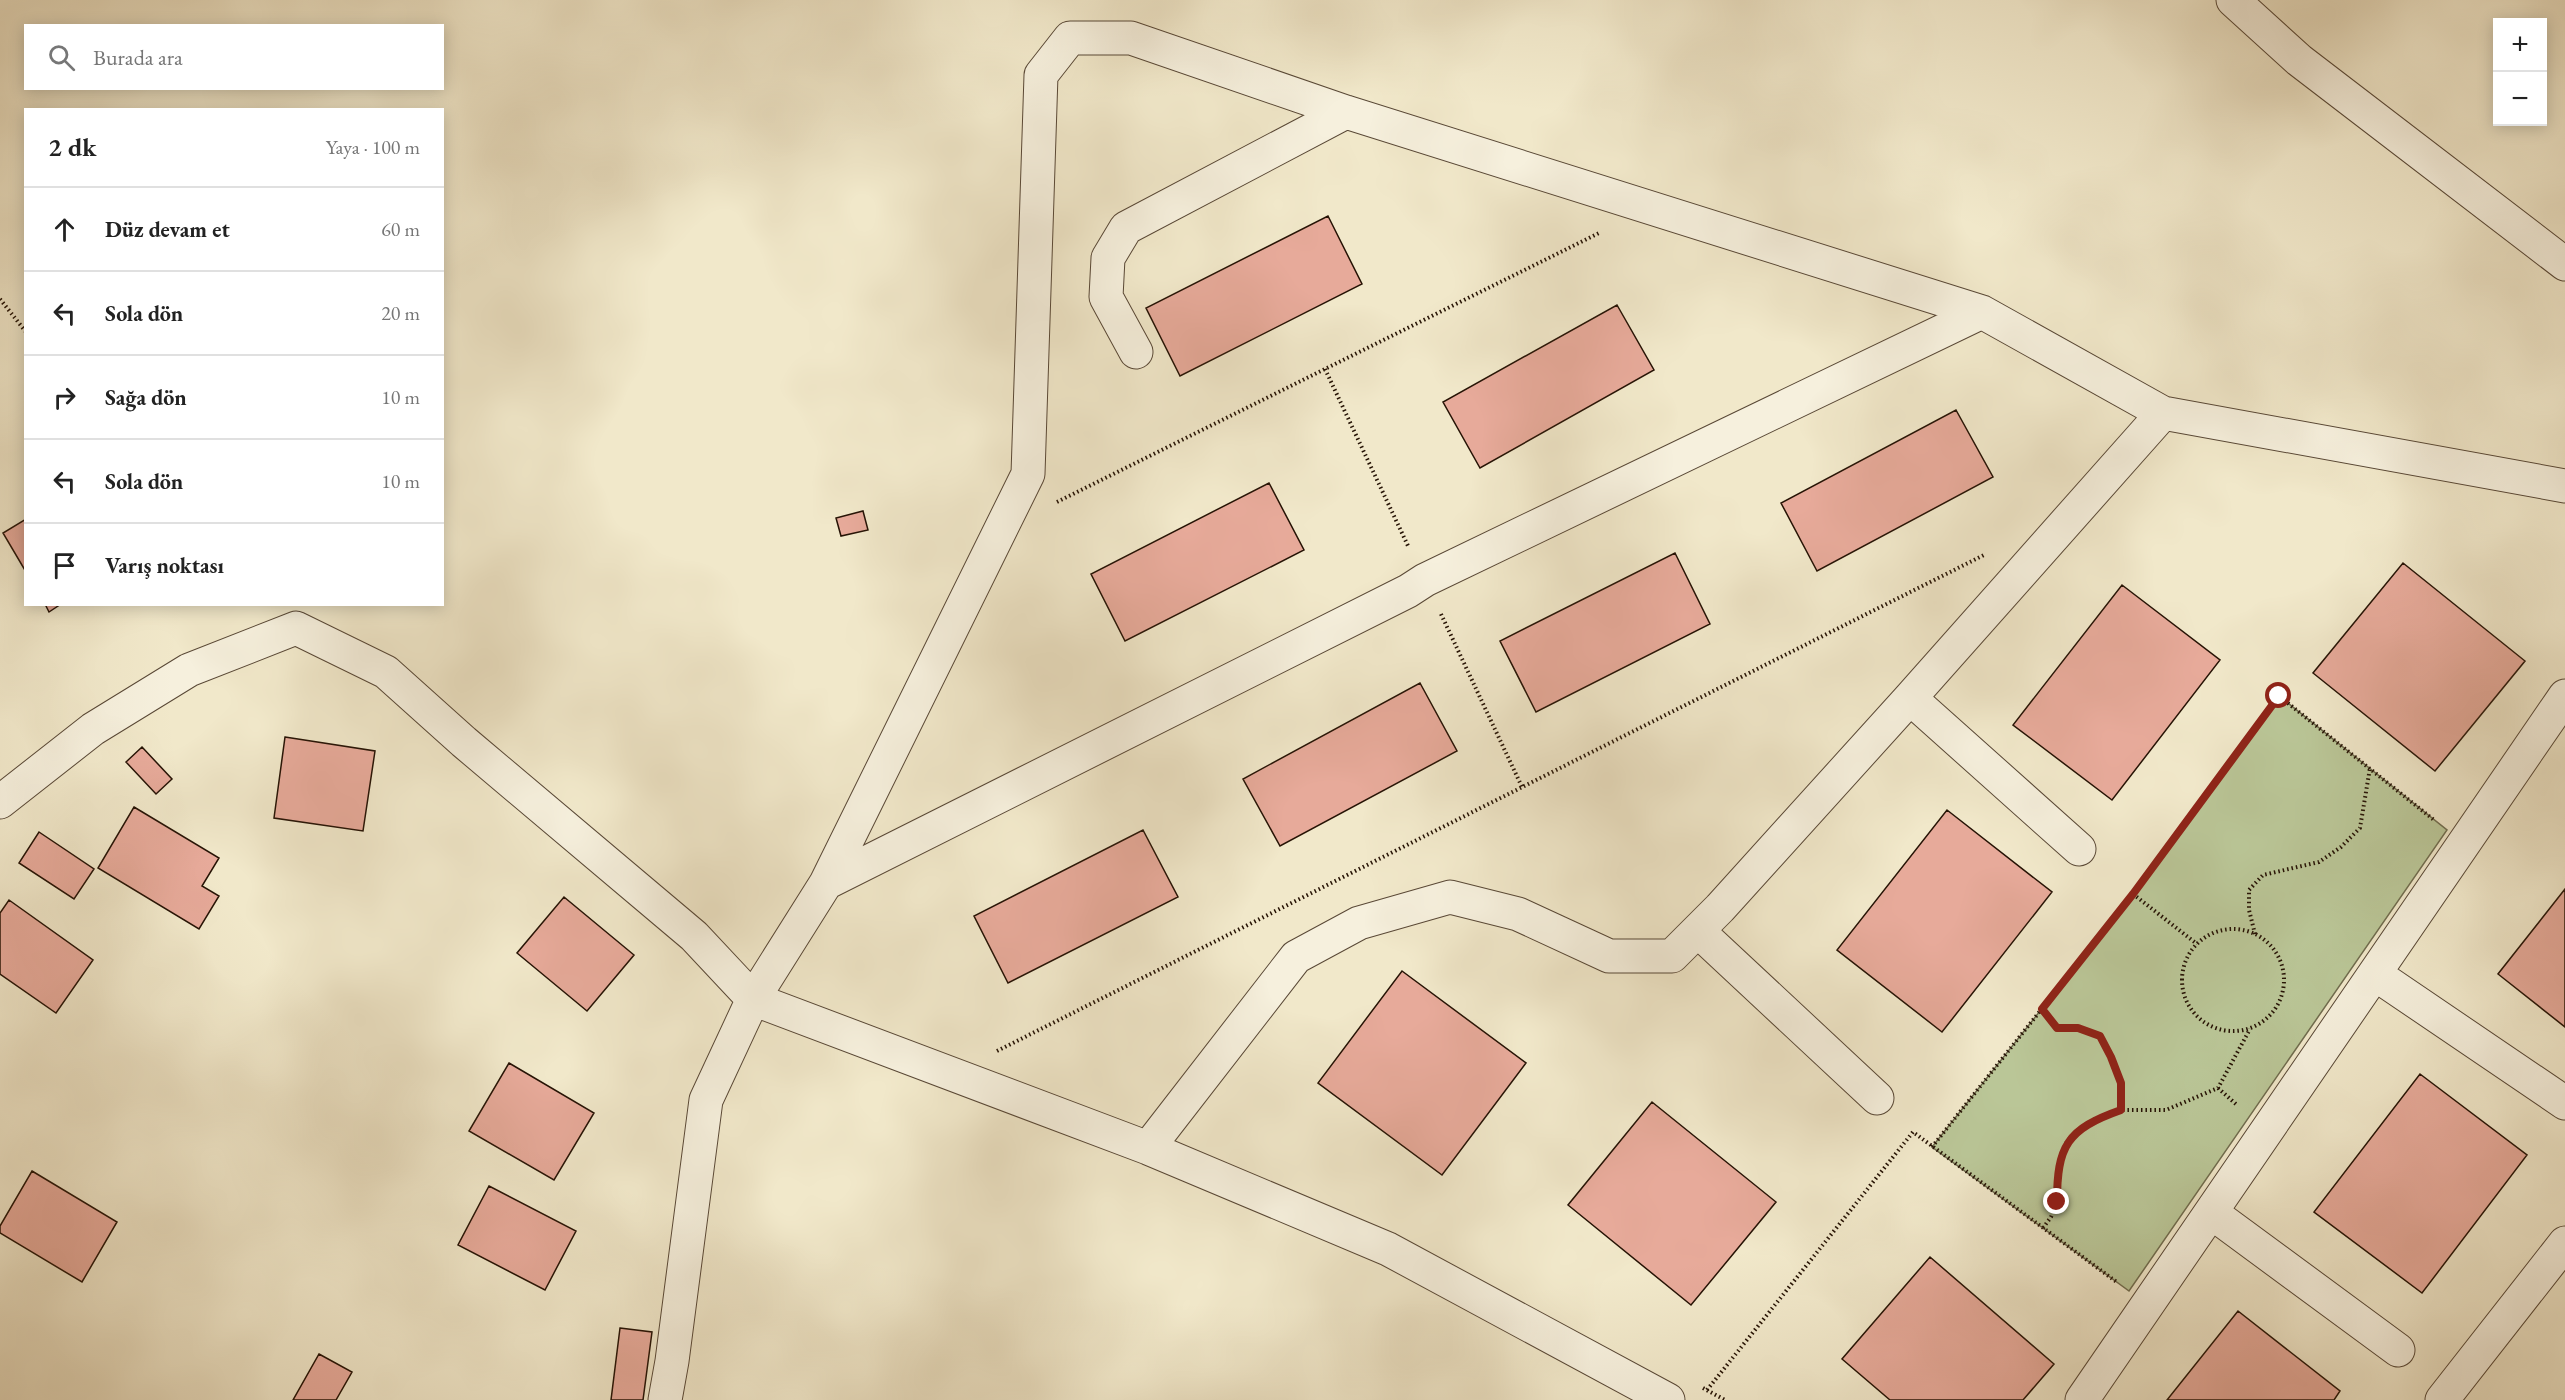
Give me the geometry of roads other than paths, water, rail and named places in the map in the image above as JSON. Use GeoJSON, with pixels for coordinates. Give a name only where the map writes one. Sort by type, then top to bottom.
{"type":"FeatureCollection","features":[{"type":"Feature","properties":{"kind":"street"},"geometry":{"type":"LineString","coordinates":[[2233,0],[2299,60],[2565,264]]}},
{"type":"Feature","properties":{"kind":"street"},"geometry":{"type":"LineString","coordinates":[[665,1400],[706,1100],[753,999],[826,883],[1028,474],[1041,75],[1070,38],[1131,38],[1346,112],[1982,312],[2163,413],[2565,486]]}},
{"type":"Feature","properties":{"kind":"street"},"geometry":{"type":"LineString","coordinates":[[1136,352],[1106,297],[1107,258],[1126,228],[1346,112]]}},
{"type":"Feature","properties":{"kind":"street"},"geometry":{"type":"LineString","coordinates":[[826,883],[1408,591],[1425,580],[1982,312]]}},
{"type":"Feature","properties":{"kind":"street"},"geometry":{"type":"LineString","coordinates":[[1148,1148],[1296,957],[1359,922],[1450,897],[1518,914],[1609,956],[1672,956],[1698,931],[1910,699],[2163,413]]}},
{"type":"Feature","properties":{"kind":"street"},"geometry":{"type":"LineString","coordinates":[[0,802],[93,729],[189,670],[296,628],[386,672],[464,742],[694,936],[753,999],[1148,1148],[1388,1249],[1668,1400]]}},
{"type":"Feature","properties":{"kind":"street"},"geometry":{"type":"LineString","coordinates":[[2082,1400],[2565,696]]}},
{"type":"Feature","properties":{"kind":"street"},"geometry":{"type":"LineString","coordinates":[[1910,699],[2079,849]]}},
{"type":"Feature","properties":{"kind":"street"},"geometry":{"type":"LineString","coordinates":[[1698,931],[1876,1098]]}},
{"type":"Feature","properties":{"kind":"street"},"geometry":{"type":"LineString","coordinates":[[2375,974],[2395,985],[2565,1102]]}},
{"type":"Feature","properties":{"kind":"street"},"geometry":{"type":"LineString","coordinates":[[2212,1213],[2398,1350]]}},
{"type":"Feature","properties":{"kind":"street"},"geometry":{"type":"LineString","coordinates":[[2442,1400],[2565,1243]]}}]}
